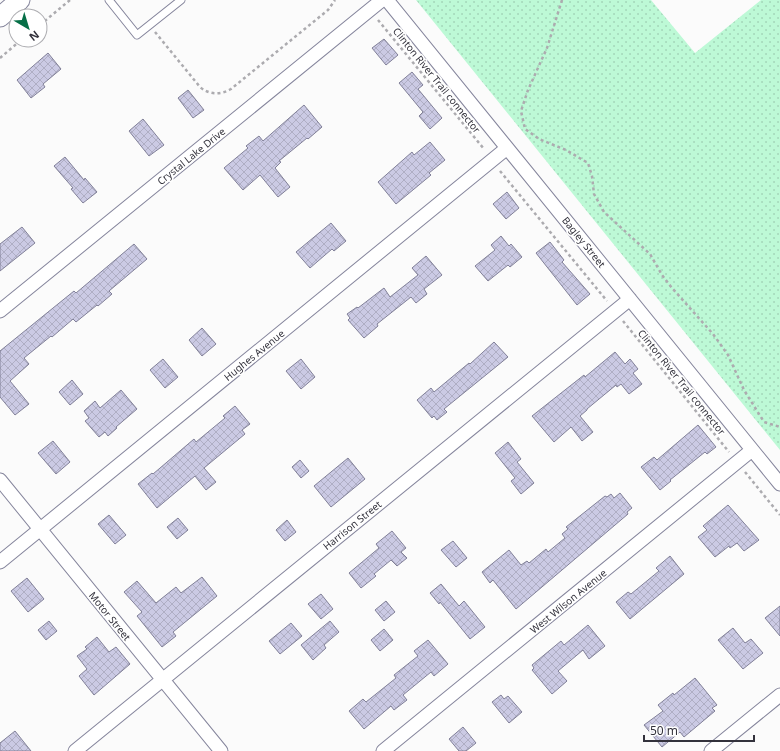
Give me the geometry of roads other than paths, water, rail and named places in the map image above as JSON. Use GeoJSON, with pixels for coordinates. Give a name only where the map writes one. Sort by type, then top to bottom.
{"type":"FeatureCollection","features":[{"type":"Feature","properties":{"kind":"street"},"geometry":{"type":"LineString","coordinates":[[0,17],[20,0]]}},
{"type":"Feature","properties":{"kind":"street","name":"Crystal Lake Drive"},"geometry":{"type":"LineString","coordinates":[[0,311],[382,0]]}},
{"type":"Feature","properties":{"kind":"street","name":"Bagley Street"},"geometry":{"type":"LineString","coordinates":[[387,0],[780,484]]}},
{"type":"Feature","properties":{"kind":"street","name":"Hughes Avenue"},"geometry":{"type":"LineString","coordinates":[[0,562],[507,148]]}},
{"type":"Feature","properties":{"kind":"street","name":"Harrison Street"},"geometry":{"type":"LineString","coordinates":[[75,751],[630,299]]}},
{"type":"Feature","properties":{"kind":"street","name":"West Wilson Avenue"},"geometry":{"type":"LineString","coordinates":[[383,751],[752,450]]}},
{"type":"Feature","properties":{"kind":"street","name":"Motor Street"},"geometry":{"type":"LineString","coordinates":[[0,480],[221,751]]}},
{"type":"Feature","properties":{"kind":"street"},"geometry":{"type":"LineString","coordinates":[[711,751],[780,695]]}},
{"type":"Feature","properties":{"kind":"lane"},"geometry":{"type":"LineString","coordinates":[[108,0],[137,35],[171,6],[181,0]]}},
{"type":"Feature","properties":{"kind":"lane"},"geometry":{"type":"LineString","coordinates":[[166,0],[171,6]]}}]}
